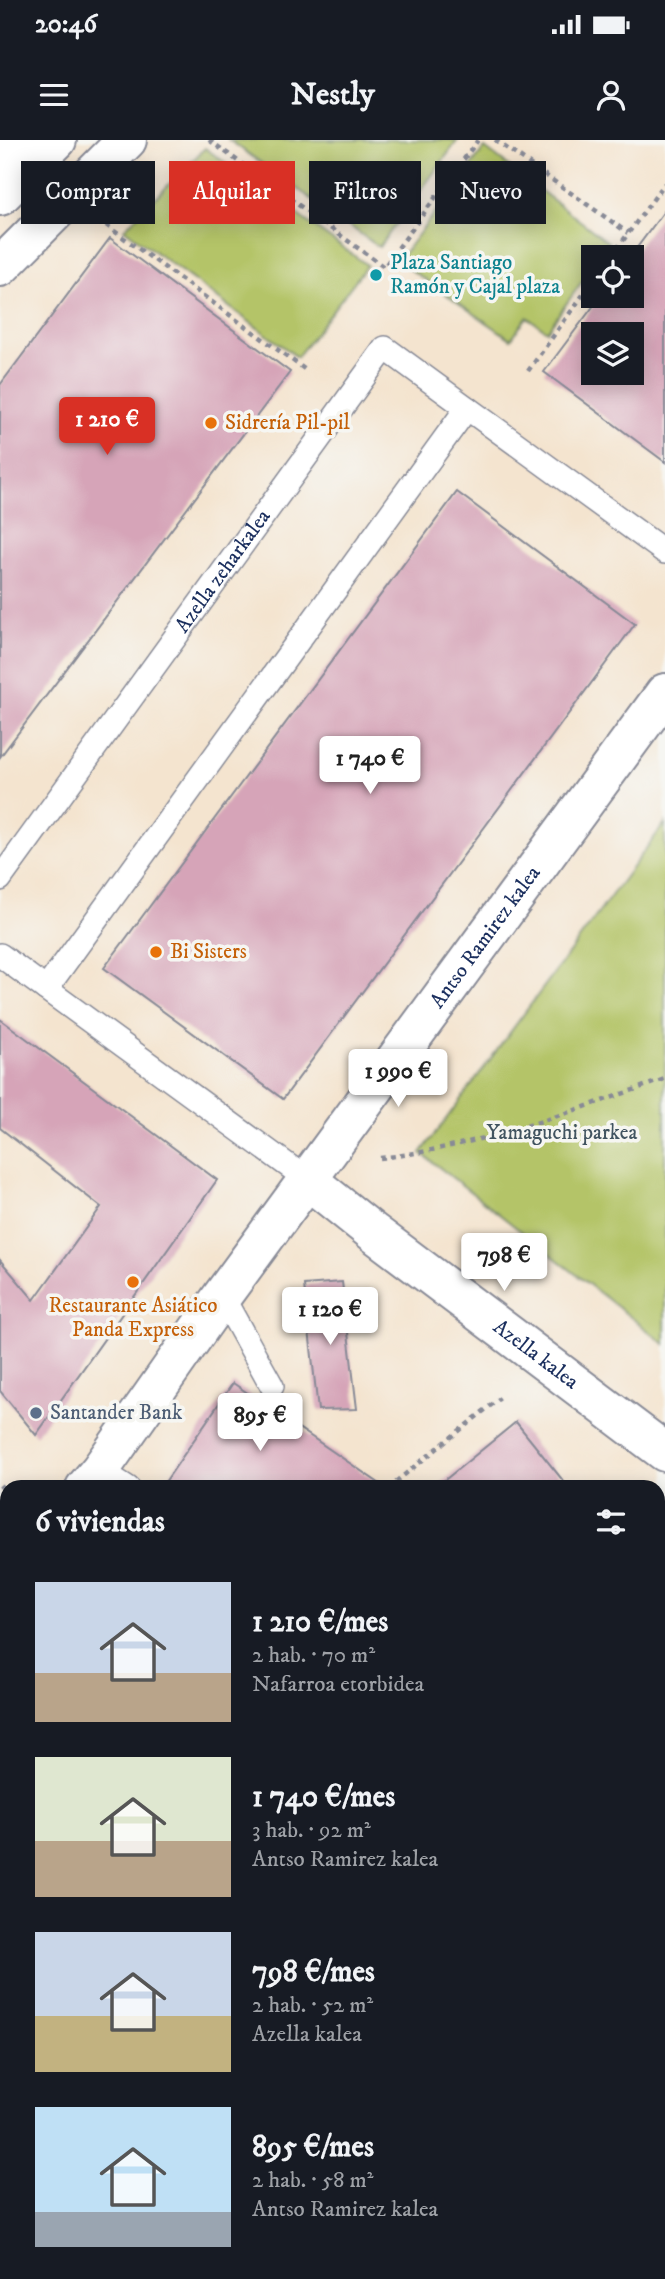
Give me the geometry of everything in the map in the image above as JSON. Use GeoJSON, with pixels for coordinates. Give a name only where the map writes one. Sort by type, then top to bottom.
{"type":"FeatureCollection","features":[{"type":"Feature","properties":{"kind":"street"},"geometry":{"type":"LineString","coordinates":[[0,153],[13,140]]}},
{"type":"Feature","properties":{"kind":"street"},"geometry":{"type":"LineString","coordinates":[[0,196],[57,140]]}},
{"type":"Feature","properties":{"kind":"street"},"geometry":{"type":"LineString","coordinates":[[0,267],[127,140]]}},
{"type":"Feature","properties":{"kind":"street","name":"Antso Ramirez kalea"},"geometry":{"type":"LineString","coordinates":[[105,1480],[222,1296],[665,693]]}},
{"type":"Feature","properties":{"kind":"street","name":"Azella kalea"},"geometry":{"type":"LineString","coordinates":[[308,1180],[374,1233],[665,1452]]}},
{"type":"Feature","properties":{"kind":"lane","name":"Azella zeharkalea"},"geometry":{"type":"LineString","coordinates":[[0,879],[385,348],[665,552]]}},
{"type":"Feature","properties":{"kind":"lane"},"geometry":{"type":"LineString","coordinates":[[46,989],[467,408]]}},
{"type":"Feature","properties":{"kind":"lane"},"geometry":{"type":"LineString","coordinates":[[0,955],[308,1180]]}},
{"type":"Feature","properties":{"kind":"lane"},"geometry":{"type":"LineString","coordinates":[[222,1296],[272,1386]]}},
{"type":"Feature","properties":{"kind":"path"},"geometry":{"type":"LineString","coordinates":[[209,140],[384,267],[478,140]]}},
{"type":"Feature","properties":{"kind":"path"},"geometry":{"type":"LineString","coordinates":[[495,140],[628,233]]}},
{"type":"Feature","properties":{"kind":"path"},"geometry":{"type":"LineString","coordinates":[[620,245],[665,183]]}},
{"type":"Feature","properties":{"kind":"path"},"geometry":{"type":"LineString","coordinates":[[105,225],[307,371]]}},
{"type":"Feature","properties":{"kind":"path"},"geometry":{"type":"LineString","coordinates":[[528,371],[581,298]]}},
{"type":"Feature","properties":{"kind":"path"},"geometry":{"type":"LineString","coordinates":[[378,1158],[421,1153],[538,1123],[665,1079]]}},
{"type":"Feature","properties":{"kind":"path"},"geometry":{"type":"LineString","coordinates":[[398,1480],[500,1398]]}},
{"type":"Feature","properties":{"kind":"green space"},"geometry":{"type":"Polygon","coordinates":[[[229,140],[458,140],[442,161],[435,161],[435,171],[421,190],[421,161],[309,161],[309,197],[295,187],[295,161],[258,161],[229,140]]]}},
{"type":"Feature","properties":{"kind":"green space"},"geometry":{"type":"Polygon","coordinates":[[[205,148],[223,161],[192,161],[205,148]]]}},
{"type":"Feature","properties":{"kind":"green space"},"geometry":{"type":"Polygon","coordinates":[[[485,148],[502,161],[475,161],[485,148]]]}},
{"type":"Feature","properties":{"kind":"green space"},"geometry":{"type":"Polygon","coordinates":[[[169,184],[169,224],[295,224],[295,213],[367,265],[297,357],[124,229],[129,224],[155,224],[155,198],[169,184]]]}},
{"type":"Feature","properties":{"kind":"green space"},"geometry":{"type":"Polygon","coordinates":[[[546,195],[609,243],[581,245],[581,283],[547,331],[527,317],[511,339],[398,261],[435,213],[435,224],[546,224],[546,195]]]}},
{"type":"Feature","properties":{"kind":"green space"},"geometry":{"type":"Polygon","coordinates":[[[347,224],[396,224],[379,247],[347,224]]]}},
{"type":"Feature","properties":{"kind":"green space","name":"Yamaguchi parkea"},"geometry":{"type":"Polygon","coordinates":[[[665,823],[665,1344],[421,1153],[665,823]]]}},
{"type":"Feature","properties":{"kind":"building"},"geometry":{"type":"Polygon","coordinates":[[[665,210],[665,462],[544,372],[581,323],[581,385],[644,385],[644,322],[582,322],[592,308],[644,308],[644,245],[639,245],[665,210]]]}},
{"type":"Feature","properties":{"kind":"building"},"geometry":{"type":"Polygon","coordinates":[[[110,238],[290,372],[0,757],[0,385],[110,238]]]}},
{"type":"Feature","properties":{"kind":"building"},"geometry":{"type":"Polygon","coordinates":[[[457,492],[635,624],[283,1099],[104,968],[457,492]]]}},
{"type":"Feature","properties":{"kind":"building"},"geometry":{"type":"Polygon","coordinates":[[[0,1019],[217,1180],[36,1435],[0,1391],[0,1260],[34,1300],[101,1207],[0,1128],[0,1019]]]}},
{"type":"Feature","properties":{"kind":"building"},"geometry":{"type":"Polygon","coordinates":[[[342,1282],[357,1409],[318,1410],[304,1285],[342,1282]]]}},
{"type":"Feature","properties":{"kind":"building"},"geometry":{"type":"Polygon","coordinates":[[[233,1383],[374,1480],[166,1480],[233,1383]]]}},
{"type":"Feature","properties":{"kind":"building"},"geometry":{"type":"Polygon","coordinates":[[[516,1422],[563,1480],[445,1480],[516,1422]]]}},
{"type":"Feature","properties":{"kind":"place","name":"Plaza Santiago Ramón y Cajal plaza"},"geometry":{"type":"Point","coordinates":[376,275]}},
{"type":"Feature","properties":{"kind":"place","name":"Sidrería Pil-pil"},"geometry":{"type":"Point","coordinates":[211,423]}},
{"type":"Feature","properties":{"kind":"place","name":"Bi Sisters"},"geometry":{"type":"Point","coordinates":[156,952]}},
{"type":"Feature","properties":{"kind":"place","name":"Restaurante Asiático Panda Express"},"geometry":{"type":"Point","coordinates":[133,1282]}},
{"type":"Feature","properties":{"kind":"place","name":"Santander Bank"},"geometry":{"type":"Point","coordinates":[36,1413]}}]}
